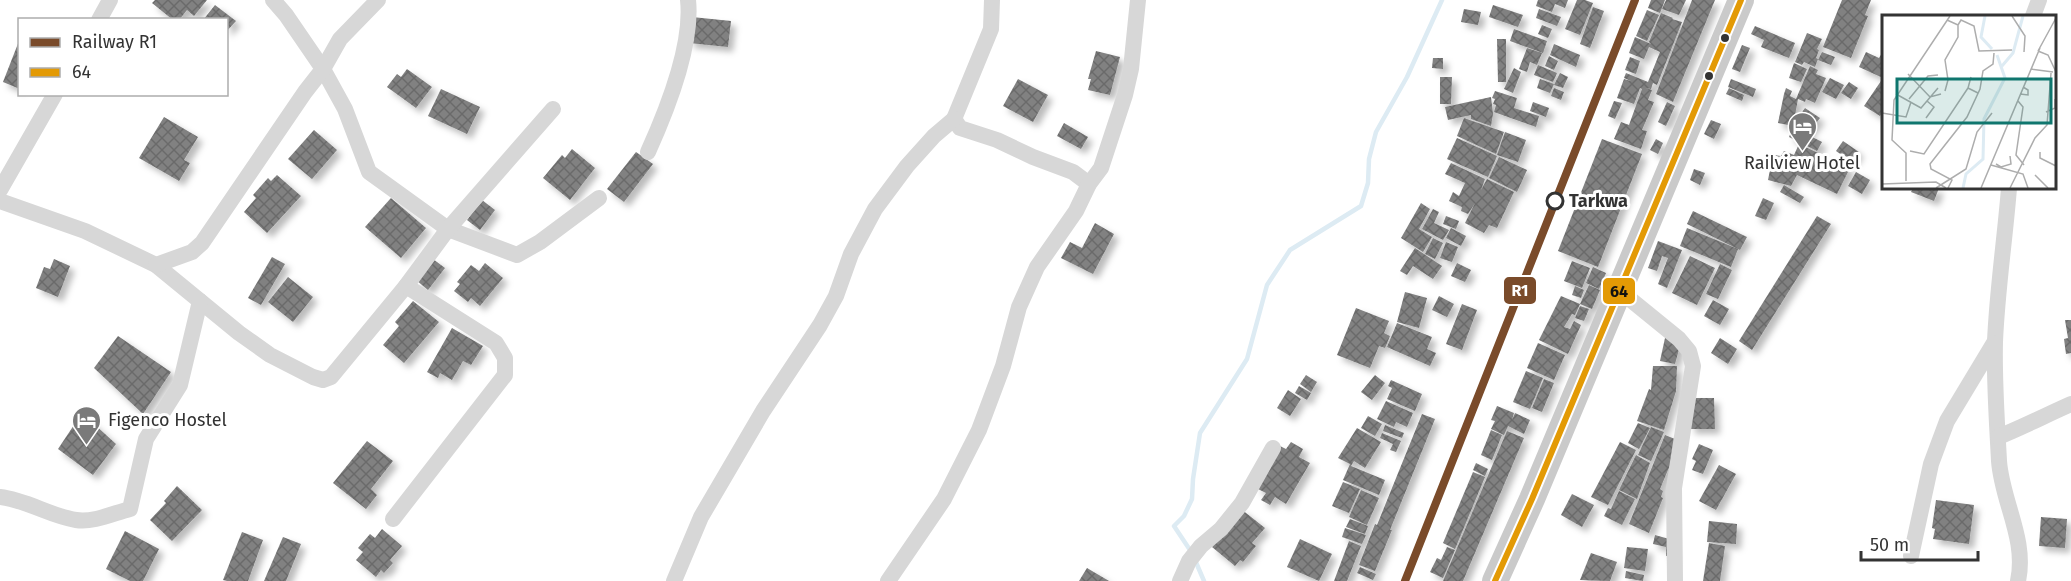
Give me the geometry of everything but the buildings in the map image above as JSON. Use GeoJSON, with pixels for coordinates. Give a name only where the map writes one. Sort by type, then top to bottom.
{"type":"FeatureCollection","features":[{"type":"Feature","properties":{"kind":"main road"},"geometry":{"type":"LineString","coordinates":[[1495,581],[1620,291],[1741,0]]}},
{"type":"Feature","properties":{"kind":"street"},"geometry":{"type":"LineString","coordinates":[[100,18],[110,0]]}},
{"type":"Feature","properties":{"kind":"street"},"geometry":{"type":"LineString","coordinates":[[273,0],[323,69],[345,109],[369,172],[448,229],[517,255],[540,242],[598,198]]}},
{"type":"Feature","properties":{"kind":"street"},"geometry":{"type":"LineString","coordinates":[[156,265],[192,252],[202,243],[323,69],[340,39],[378,0]]}},
{"type":"Feature","properties":{"kind":"street"},"geometry":{"type":"LineString","coordinates":[[648,152],[674,89],[683,51],[689,9],[688,0]]}},
{"type":"Feature","properties":{"kind":"street"},"geometry":{"type":"LineString","coordinates":[[674,581],[701,517],[763,411],[820,325],[836,296],[851,254],[875,209],[907,166],[934,136],[954,119],[991,29],[992,0]]}},
{"type":"Feature","properties":{"kind":"street"},"geometry":{"type":"LineString","coordinates":[[888,581],[944,499],[979,430],[1003,366],[1019,307],[1037,267],[1076,211],[1089,184],[1101,168],[1131,69],[1138,0]]}},
{"type":"Feature","properties":{"kind":"street"},"geometry":{"type":"LineString","coordinates":[[2033,15],[2039,0]]}},
{"type":"Feature","properties":{"kind":"street"},"geometry":{"type":"LineString","coordinates":[[0,190],[54,96]]}},
{"type":"Feature","properties":{"kind":"street"},"geometry":{"type":"LineString","coordinates":[[0,201],[86,231],[156,265],[239,333],[270,355],[323,380],[331,377],[406,286],[448,229],[553,109]]}},
{"type":"Feature","properties":{"kind":"street"},"geometry":{"type":"LineString","coordinates":[[954,119],[960,128],[998,140],[1033,157],[1073,172],[1089,184]]}},
{"type":"Feature","properties":{"kind":"street"},"geometry":{"type":"LineString","coordinates":[[2009,189],[1995,342],[2000,470],[2008,507],[2018,533],[2021,568],[2018,581]]}},
{"type":"Feature","properties":{"kind":"street"},"geometry":{"type":"LineString","coordinates":[[393,519],[505,375],[505,357],[496,343],[406,286]]}},
{"type":"Feature","properties":{"kind":"street"},"geometry":{"type":"LineString","coordinates":[[1620,291],[1679,339],[1689,351],[1693,366],[1674,488],[1675,581]]}},
{"type":"Feature","properties":{"kind":"street"},"geometry":{"type":"LineString","coordinates":[[0,497],[85,521],[130,509],[146,439],[180,385],[200,301]]}},
{"type":"Feature","properties":{"kind":"street"},"geometry":{"type":"LineString","coordinates":[[1911,556],[1931,464],[1947,421],[1995,342]]}},
{"type":"Feature","properties":{"kind":"street"},"geometry":{"type":"LineString","coordinates":[[1998,437],[2025,427],[2071,404]]}},
{"type":"Feature","properties":{"kind":"street"},"geometry":{"type":"LineString","coordinates":[[1180,581],[1189,561],[1200,546],[1221,529],[1242,503],[1273,448]]}},
{"type":"Feature","properties":{"kind":"waterway"},"geometry":{"type":"LineString","coordinates":[[1192,553],[1174,526],[1184,516],[1192,499],[1200,433],[1247,359],[1267,285],[1290,250],[1361,206],[1368,183],[1369,159],[1376,132],[1407,77],[1442,0]]}},
{"type":"Feature","properties":{"kind":"waterway"},"geometry":{"type":"LineString","coordinates":[[1195,560],[1204,581]]}},
{"type":"Feature","properties":{"kind":"rail line","name":"R1"},"geometry":{"type":"LineString","coordinates":[[1405,581],[1635,0]]}},
{"type":"Feature","properties":{"kind":"transit line","name":"64"},"geometry":{"type":"LineString","coordinates":[[1495,581],[1532,499],[1741,0]]}},
{"type":"Feature","properties":{"kind":"place","name":"Railview Hotel"},"geometry":{"type":"Point","coordinates":[1802,152]}},
{"type":"Feature","properties":{"kind":"place","name":"Tarkwa"},"geometry":{"type":"Point","coordinates":[1555,201]}},
{"type":"Feature","properties":{"kind":"place","name":"Figenco Hostel"},"geometry":{"type":"Point","coordinates":[87,446]}}]}
